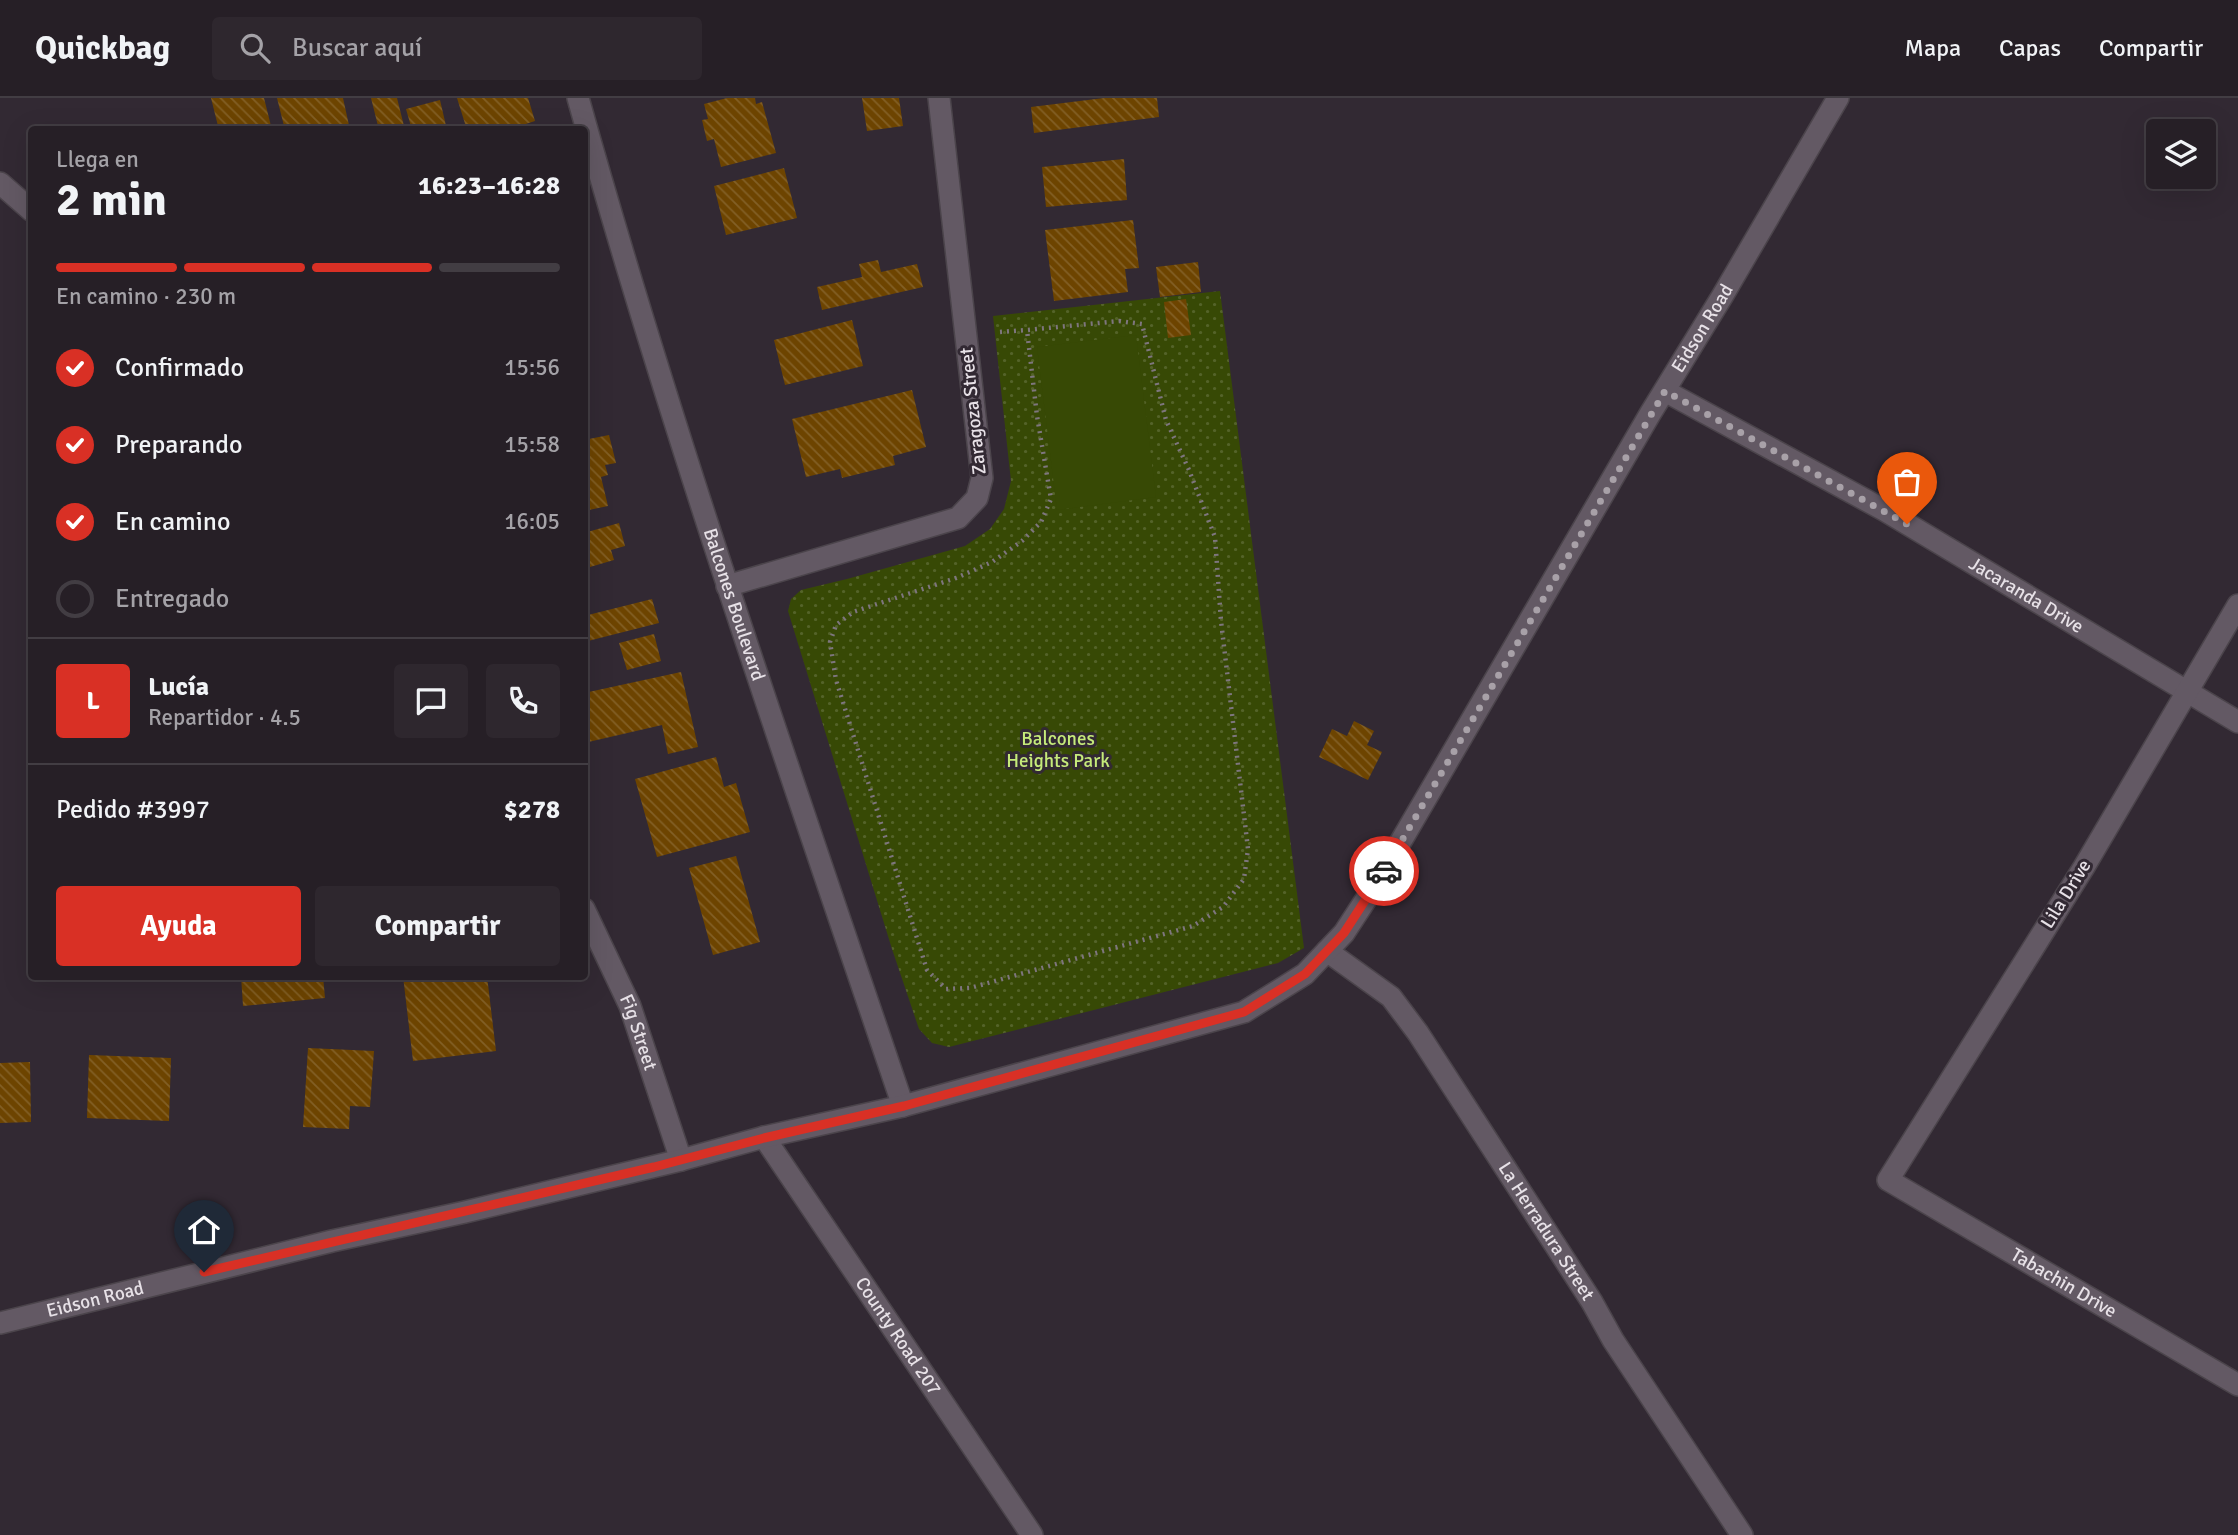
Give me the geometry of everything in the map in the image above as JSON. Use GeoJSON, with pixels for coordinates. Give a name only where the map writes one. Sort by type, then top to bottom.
{"type":"FeatureCollection","features":[{"type":"Feature","properties":{"kind":"street","name":"Balcones Boulevard"},"geometry":{"type":"LineString","coordinates":[[578,98],[583,126]]}},
{"type":"Feature","properties":{"kind":"street","name":"Zaragoza Street"},"geometry":{"type":"LineString","coordinates":[[727,586],[958,518],[977,498],[982,478],[939,98]]}},
{"type":"Feature","properties":{"kind":"street","name":"Eidson Road"},"geometry":{"type":"LineString","coordinates":[[0,1323],[332,1241],[465,1212],[904,1106],[1244,1012],[1305,974],[1344,933],[1376,884],[1838,98]]}},
{"type":"Feature","properties":{"kind":"street","name":"Balcones Boulevard"},"geometry":{"type":"LineString","coordinates":[[588,157],[594,192],[904,1106]]}},
{"type":"Feature","properties":{"kind":"street"},"geometry":{"type":"LineString","coordinates":[[0,183],[28,208]]}},
{"type":"Feature","properties":{"kind":"street","name":"Jacaranda Drive"},"geometry":{"type":"LineString","coordinates":[[1665,391],[1884,510],[2238,722]]}},
{"type":"Feature","properties":{"kind":"street","name":"Lila Drive"},"geometry":{"type":"LineString","coordinates":[[1888,1180],[2084,867],[2238,605]]}},
{"type":"Feature","properties":{"kind":"street","name":"Fig Street"},"geometry":{"type":"LineString","coordinates":[[588,917],[630,1006],[681,1160]]}},
{"type":"Feature","properties":{"kind":"street","name":"La Herradura Street"},"geometry":{"type":"LineString","coordinates":[[1327,951],[1391,997],[1418,1033],[1592,1302],[1613,1340],[1742,1535]]}},
{"type":"Feature","properties":{"kind":"street","name":"County Road 207"},"geometry":{"type":"LineString","coordinates":[[764,1138],[1032,1535]]}},
{"type":"Feature","properties":{"kind":"street","name":"Tabachin Drive"},"geometry":{"type":"LineString","coordinates":[[1888,1180],[2238,1385]]}},
{"type":"Feature","properties":{"kind":"path"},"geometry":{"type":"LineString","coordinates":[[1000,332],[1119,321],[1143,324],[1166,420],[1215,537],[1248,849],[1244,879],[1223,907],[1192,926],[970,988],[946,989],[928,970],[836,680],[830,642],[836,625],[853,612],[956,578],[992,562],[1022,541],[1041,522],[1051,499],[1037,416],[1027,330]]}},
{"type":"Feature","properties":{"kind":"green space","name":"Balcones Heights Park"},"geometry":{"type":"Polygon","coordinates":[[[1220,291],[1304,948],[1278,963],[949,1047],[932,1043],[919,1029],[892,949],[788,611],[791,599],[801,590],[965,546],[990,529],[1004,509],[1011,481],[993,316],[1220,291]]]}},
{"type":"Feature","properties":{"kind":"green space"},"geometry":{"type":"Polygon","coordinates":[[[1136,335],[1156,497],[1057,510],[1037,347],[1136,335]]]}},
{"type":"Feature","properties":{"kind":"building"},"geometry":{"type":"Polygon","coordinates":[[[211,98],[264,98],[271,126],[218,126],[211,98]]]}},
{"type":"Feature","properties":{"kind":"building"},"geometry":{"type":"Polygon","coordinates":[[[277,98],[343,98],[349,126],[284,126],[277,98]]]}},
{"type":"Feature","properties":{"kind":"building"},"geometry":{"type":"Polygon","coordinates":[[[371,98],[397,98],[404,126],[378,126],[371,98]]]}},
{"type":"Feature","properties":{"kind":"building"},"geometry":{"type":"Polygon","coordinates":[[[457,98],[528,98],[535,121],[519,126],[466,126],[457,98]]]}},
{"type":"Feature","properties":{"kind":"building"},"geometry":{"type":"Polygon","coordinates":[[[727,98],[755,98],[756,104],[762,102],[776,153],[721,167],[714,139],[707,141],[702,120],[708,119],[704,104],[727,98]]]}},
{"type":"Feature","properties":{"kind":"building"},"geometry":{"type":"Polygon","coordinates":[[[862,98],[899,98],[903,126],[867,131],[862,98]]]}},
{"type":"Feature","properties":{"kind":"building"},"geometry":{"type":"Polygon","coordinates":[[[1104,98],[1157,98],[1159,117],[1034,133],[1031,107],[1104,98]]]}},
{"type":"Feature","properties":{"kind":"building"},"geometry":{"type":"Polygon","coordinates":[[[440,100],[446,126],[411,126],[406,109],[440,100]]]}},
{"type":"Feature","properties":{"kind":"building"},"geometry":{"type":"Polygon","coordinates":[[[1124,159],[1127,200],[1046,207],[1042,167],[1124,159]]]}},
{"type":"Feature","properties":{"kind":"building"},"geometry":{"type":"Polygon","coordinates":[[[784,168],[797,218],[726,235],[714,186],[784,168]]]}},
{"type":"Feature","properties":{"kind":"building"},"geometry":{"type":"Polygon","coordinates":[[[1133,220],[1139,268],[1125,269],[1128,292],[1054,301],[1045,230],[1133,220]]]}},
{"type":"Feature","properties":{"kind":"building"},"geometry":{"type":"Polygon","coordinates":[[[878,260],[881,272],[917,264],[923,287],[822,310],[817,287],[862,277],[859,264],[878,260]]]}},
{"type":"Feature","properties":{"kind":"building"},"geometry":{"type":"Polygon","coordinates":[[[1198,262],[1201,292],[1160,297],[1156,267],[1198,262]]]}},
{"type":"Feature","properties":{"kind":"building"},"geometry":{"type":"Polygon","coordinates":[[[1186,299],[1191,335],[1168,338],[1164,302],[1186,299]]]}},
{"type":"Feature","properties":{"kind":"building"},"geometry":{"type":"Polygon","coordinates":[[[852,320],[863,366],[785,385],[774,340],[852,320]]]}},
{"type":"Feature","properties":{"kind":"building"},"geometry":{"type":"Polygon","coordinates":[[[912,390],[926,447],[893,456],[895,465],[842,478],[840,469],[806,477],[792,419],[912,390]]]}},
{"type":"Feature","properties":{"kind":"building"},"geometry":{"type":"Polygon","coordinates":[[[609,435],[616,463],[605,465],[608,475],[601,477],[608,506],[588,510],[588,439],[609,435]]]}},
{"type":"Feature","properties":{"kind":"building"},"geometry":{"type":"Polygon","coordinates":[[[619,523],[625,546],[611,550],[614,560],[590,567],[588,532],[619,523]]]}},
{"type":"Feature","properties":{"kind":"building"},"geometry":{"type":"Polygon","coordinates":[[[652,599],[659,623],[588,641],[588,615],[652,599]]]}},
{"type":"Feature","properties":{"kind":"building"},"geometry":{"type":"Polygon","coordinates":[[[654,634],[661,661],[627,670],[619,643],[654,634]]]}},
{"type":"Feature","properties":{"kind":"building"},"geometry":{"type":"Polygon","coordinates":[[[681,672],[698,747],[668,754],[662,725],[588,742],[588,692],[681,672]]]}},
{"type":"Feature","properties":{"kind":"building"},"geometry":{"type":"Polygon","coordinates":[[[1354,721],[1374,731],[1367,745],[1382,752],[1368,780],[1319,757],[1332,729],[1347,736],[1354,721]]]}},
{"type":"Feature","properties":{"kind":"building"},"geometry":{"type":"Polygon","coordinates":[[[716,757],[724,787],[736,783],[750,832],[657,857],[635,779],[716,757]]]}},
{"type":"Feature","properties":{"kind":"building"},"geometry":{"type":"Polygon","coordinates":[[[736,856],[760,942],[713,955],[689,868],[736,856]]]}},
{"type":"Feature","properties":{"kind":"building"},"geometry":{"type":"Polygon","coordinates":[[[241,980],[323,980],[325,998],[243,1006],[241,980]]]}},
{"type":"Feature","properties":{"kind":"building"},"geometry":{"type":"Polygon","coordinates":[[[403,980],[487,980],[496,1051],[413,1061],[403,980]]]}},
{"type":"Feature","properties":{"kind":"building"},"geometry":{"type":"Polygon","coordinates":[[[308,1048],[374,1051],[370,1107],[350,1106],[349,1129],[303,1127],[308,1048]]]}},
{"type":"Feature","properties":{"kind":"building"},"geometry":{"type":"Polygon","coordinates":[[[89,1055],[171,1058],[169,1121],[87,1118],[89,1055]]]}},
{"type":"Feature","properties":{"kind":"building"},"geometry":{"type":"Polygon","coordinates":[[[30,1062],[31,1122],[0,1123],[0,1063],[30,1062]]]}},
{"type":"Feature","properties":{"kind":"way so far"},"geometry":{"type":"LineString","coordinates":[[1384,871],[1665,391],[1907,524]]}},
{"type":"Feature","properties":{"kind":"route"},"geometry":{"type":"LineString","coordinates":[[204,1272],[904,1106],[1244,1012],[1305,974],[1344,933],[1384,871]]}}]}
